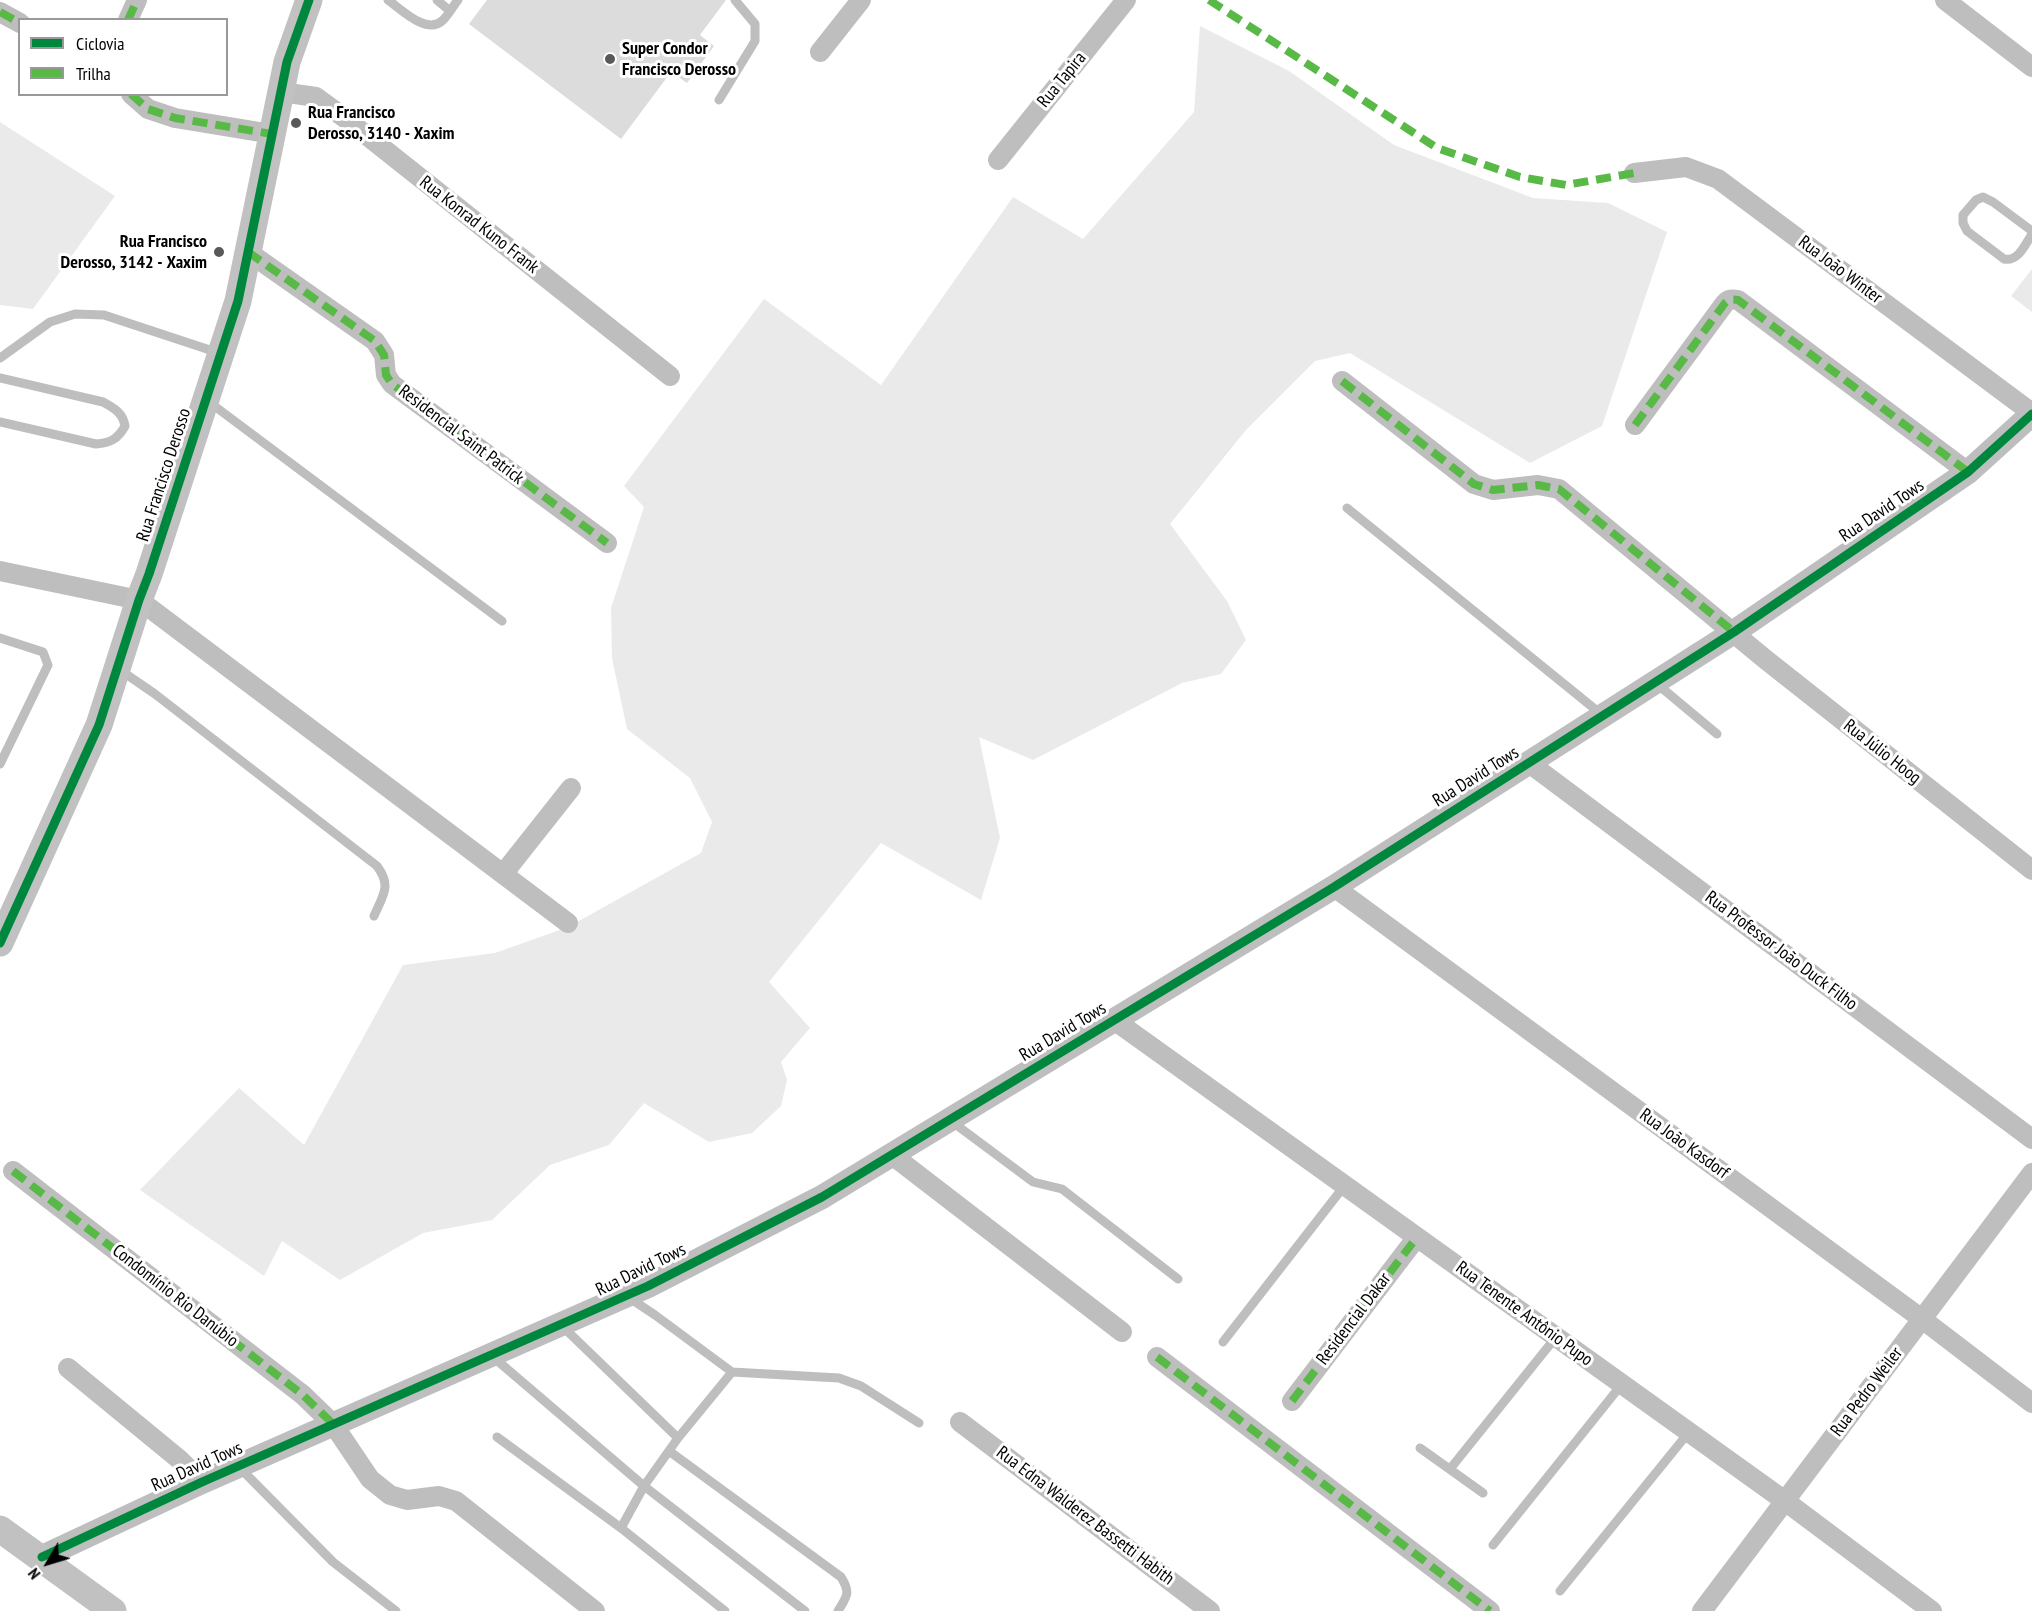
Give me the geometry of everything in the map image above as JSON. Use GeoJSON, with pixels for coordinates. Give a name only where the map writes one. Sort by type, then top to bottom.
{"type":"FeatureCollection","features":[{"type":"Feature","properties":{"kind":"main road","name":"Rua Francisco Derosso"},"geometry":{"type":"LineString","coordinates":[[0,944],[99,724],[206,400],[238,301],[287,62],[309,0]]}},
{"type":"Feature","properties":{"kind":"main road"},"geometry":{"type":"LineString","coordinates":[[0,1529],[42,1557],[113,1611]]}},
{"type":"Feature","properties":{"kind":"street"},"geometry":{"type":"LineString","coordinates":[[129,18],[137,0]]}},
{"type":"Feature","properties":{"kind":"street"},"geometry":{"type":"LineString","coordinates":[[820,52],[861,0]]}},
{"type":"Feature","properties":{"kind":"street","name":"Rua Tapira"},"geometry":{"type":"LineString","coordinates":[[998,160],[1126,0]]}},
{"type":"Feature","properties":{"kind":"street"},"geometry":{"type":"LineString","coordinates":[[1945,0],[2032,67]]}},
{"type":"Feature","properties":{"kind":"street"},"geometry":{"type":"LineString","coordinates":[[0,12],[18,22]]}},
{"type":"Feature","properties":{"kind":"street","name":"Rua Konrad Kuno Frank"},"geometry":{"type":"LineString","coordinates":[[280,92],[316,97],[670,376]]}},
{"type":"Feature","properties":{"kind":"street"},"geometry":{"type":"LineString","coordinates":[[133,96],[148,109],[175,118],[272,134]]}},
{"type":"Feature","properties":{"kind":"street","name":"Rua João Winter"},"geometry":{"type":"LineString","coordinates":[[1634,173],[1686,167],[1718,179],[2032,413]]}},
{"type":"Feature","properties":{"kind":"street","name":"Residencial Saint Patrick"},"geometry":{"type":"LineString","coordinates":[[248,252],[375,340],[384,355],[386,375],[392,384],[607,543]]}},
{"type":"Feature","properties":{"kind":"street"},"geometry":{"type":"LineString","coordinates":[[1635,425],[1725,303],[1733,299],[1738,300],[1968,472]]}},
{"type":"Feature","properties":{"kind":"street","name":"Rua Júlio Hoog"},"geometry":{"type":"LineString","coordinates":[[1342,381],[1474,484],[1493,490],[1538,485],[1558,489],[1765,659],[2032,870]]}},
{"type":"Feature","properties":{"kind":"street","name":"Rua David Tows"},"geometry":{"type":"LineString","coordinates":[[42,1557],[202,1482],[626,1296],[822,1197],[1334,886],[1734,632],[1968,472],[2032,413]]}},
{"type":"Feature","properties":{"kind":"street"},"geometry":{"type":"LineString","coordinates":[[0,571],[139,600],[568,923]]}},
{"type":"Feature","properties":{"kind":"street","name":"Rua Professor João Duck Filho"},"geometry":{"type":"LineString","coordinates":[[1529,763],[2032,1139]]}},
{"type":"Feature","properties":{"kind":"street"},"geometry":{"type":"LineString","coordinates":[[503,874],[571,788]]}},
{"type":"Feature","properties":{"kind":"street","name":"Rua João Kasdorf"},"geometry":{"type":"LineString","coordinates":[[1334,886],[1922,1319],[2032,1403]]}},
{"type":"Feature","properties":{"kind":"street","name":"Rua Tenente Antônio Pupo"},"geometry":{"type":"LineString","coordinates":[[1114,1020],[1785,1501],[1932,1611]]}},
{"type":"Feature","properties":{"kind":"street"},"geometry":{"type":"LineString","coordinates":[[891,1155],[1122,1332]]}},
{"type":"Feature","properties":{"kind":"street","name":"Condomínio Rio Danúbio"},"geometry":{"type":"LineString","coordinates":[[14,1171],[303,1395],[333,1424],[370,1479],[390,1495],[407,1500],[439,1496],[456,1501],[595,1611]]}},
{"type":"Feature","properties":{"kind":"street","name":"Rua Pedro Weiler"},"geometry":{"type":"LineString","coordinates":[[1702,1611],[2032,1173]]}},
{"type":"Feature","properties":{"kind":"street","name":"Residencial Dakar"},"geometry":{"type":"LineString","coordinates":[[1292,1401],[1417,1238]]}},
{"type":"Feature","properties":{"kind":"street"},"geometry":{"type":"LineString","coordinates":[[1157,1357],[1490,1611]]}},
{"type":"Feature","properties":{"kind":"street"},"geometry":{"type":"LineString","coordinates":[[68,1368],[180,1460],[202,1482]]}},
{"type":"Feature","properties":{"kind":"street","name":"Rua Edna Walderez Bassetti Habith"},"geometry":{"type":"LineString","coordinates":[[960,1422],[1210,1611]]}},
{"type":"Feature","properties":{"kind":"lane"},"geometry":{"type":"LineString","coordinates":[[388,0],[423,24],[433,26],[442,22],[458,0]]}},
{"type":"Feature","properties":{"kind":"lane"},"geometry":{"type":"LineString","coordinates":[[437,0],[450,11]]}},
{"type":"Feature","properties":{"kind":"lane"},"geometry":{"type":"LineString","coordinates":[[719,100],[755,41],[755,24],[735,0]]}},
{"type":"Feature","properties":{"kind":"lane"},"geometry":{"type":"LineString","coordinates":[[1983,197],[1993,202],[2032,233],[2016,257],[2010,260],[2004,259],[1967,231],[1962,223],[1963,215],[1976,200],[1983,197]]}},
{"type":"Feature","properties":{"kind":"lane"},"geometry":{"type":"LineString","coordinates":[[0,358],[50,322],[75,314],[104,315],[221,354]]}},
{"type":"Feature","properties":{"kind":"lane"},"geometry":{"type":"LineString","coordinates":[[0,378],[103,402],[121,415],[125,426],[121,433],[109,443],[96,444],[0,422]]}},
{"type":"Feature","properties":{"kind":"lane"},"geometry":{"type":"LineString","coordinates":[[206,400],[502,621]]}},
{"type":"Feature","properties":{"kind":"lane"},"geometry":{"type":"LineString","coordinates":[[1347,508],[1603,715]]}},
{"type":"Feature","properties":{"kind":"lane"},"geometry":{"type":"LineString","coordinates":[[0,638],[43,652],[48,661],[0,764]]}},
{"type":"Feature","properties":{"kind":"lane"},"geometry":{"type":"LineString","coordinates":[[117,668],[377,866],[385,877],[386,888],[374,916]]}},
{"type":"Feature","properties":{"kind":"lane"},"geometry":{"type":"LineString","coordinates":[[1655,682],[1717,734]]}},
{"type":"Feature","properties":{"kind":"lane"},"geometry":{"type":"LineString","coordinates":[[949,1120],[1032,1182],[1062,1189],[1178,1279]]}},
{"type":"Feature","properties":{"kind":"lane"},"geometry":{"type":"LineString","coordinates":[[1223,1342],[1345,1185]]}},
{"type":"Feature","properties":{"kind":"lane"},"geometry":{"type":"LineString","coordinates":[[626,1296],[732,1372],[839,1378],[861,1386],[919,1423]]}},
{"type":"Feature","properties":{"kind":"lane"},"geometry":{"type":"LineString","coordinates":[[561,1325],[678,1438]]}},
{"type":"Feature","properties":{"kind":"lane"},"geometry":{"type":"LineString","coordinates":[[1450,1469],[1556,1337]]}},
{"type":"Feature","properties":{"kind":"lane"},"geometry":{"type":"LineString","coordinates":[[491,1355],[644,1486],[805,1611]]}},
{"type":"Feature","properties":{"kind":"lane"},"geometry":{"type":"LineString","coordinates":[[621,1528],[644,1486],[678,1438],[732,1372]]}},
{"type":"Feature","properties":{"kind":"lane"},"geometry":{"type":"LineString","coordinates":[[1493,1545],[1622,1384]]}},
{"type":"Feature","properties":{"kind":"lane"},"geometry":{"type":"LineString","coordinates":[[1560,1591],[1689,1432]]}},
{"type":"Feature","properties":{"kind":"lane"},"geometry":{"type":"LineString","coordinates":[[497,1437],[621,1528],[725,1611]]}},
{"type":"Feature","properties":{"kind":"lane"},"geometry":{"type":"LineString","coordinates":[[1420,1448],[1483,1493]]}},
{"type":"Feature","properties":{"kind":"lane"},"geometry":{"type":"LineString","coordinates":[[669,1451],[841,1577],[847,1587],[847,1596],[838,1611]]}},
{"type":"Feature","properties":{"kind":"lane"},"geometry":{"type":"LineString","coordinates":[[239,1466],[333,1562],[396,1611]]}},
{"type":"Feature","properties":{"kind":"shaded area"},"geometry":{"type":"Polygon","coordinates":[[[1200,26],[1289,71],[1394,145],[1533,198],[1608,203],[1667,232],[1602,426],[1530,463],[1350,353],[1315,361],[1246,430],[1170,524],[1227,601],[1246,640],[1221,674],[1182,683],[1033,760],[979,737],[1000,838],[981,900],[881,843],[769,982],[810,1028],[781,1062],[787,1080],[781,1106],[752,1133],[709,1142],[644,1103],[609,1145],[550,1165],[492,1220],[423,1233],[340,1280],[282,1241],[264,1276],[140,1190],[239,1088],[304,1145],[403,965],[495,953],[568,927],[701,853],[712,822],[690,778],[627,729],[612,658],[611,608],[644,507],[624,486],[764,299],[881,385],[1013,197],[1083,239],[1194,112],[1200,26]]]}},
{"type":"Feature","properties":{"kind":"shaded area"},"geometry":{"type":"Polygon","coordinates":[[[0,122],[115,196],[33,309],[0,305],[0,122]]]}},
{"type":"Feature","properties":{"kind":"shaded area"},"geometry":{"type":"Polygon","coordinates":[[[2032,269],[2032,312],[2011,296],[2032,269]]]}},
{"type":"Feature","properties":{"kind":"building","name":"Super Condor Francisco Derosso"},"geometry":{"type":"Polygon","coordinates":[[[487,0],[726,0],[700,35],[714,46],[687,83],[671,72],[621,139],[469,24],[487,0]]]}},
{"type":"Feature","properties":{"kind":"marked path"},"geometry":{"type":"LineString","coordinates":[[129,18],[137,0]]}},
{"type":"Feature","properties":{"kind":"marked path"},"geometry":{"type":"LineString","coordinates":[[1209,0],[1437,148],[1520,177],[1566,185],[1634,173]]}},
{"type":"Feature","properties":{"kind":"marked path"},"geometry":{"type":"LineString","coordinates":[[0,12],[18,22]]}},
{"type":"Feature","properties":{"kind":"marked path"},"geometry":{"type":"LineString","coordinates":[[133,96],[148,109],[175,118],[272,134]]}},
{"type":"Feature","properties":{"kind":"marked path"},"geometry":{"type":"LineString","coordinates":[[248,252],[375,341],[384,355],[386,375],[392,384],[607,543]]}},
{"type":"Feature","properties":{"kind":"marked path"},"geometry":{"type":"LineString","coordinates":[[1635,425],[1725,303],[1729,300],[1738,300],[1968,472]]}},
{"type":"Feature","properties":{"kind":"marked path"},"geometry":{"type":"LineString","coordinates":[[1342,381],[1474,484],[1493,490],[1538,485],[1559,489],[1734,632]]}},
{"type":"Feature","properties":{"kind":"marked path"},"geometry":{"type":"LineString","coordinates":[[13,1171],[303,1395],[333,1424]]}},
{"type":"Feature","properties":{"kind":"marked path"},"geometry":{"type":"LineString","coordinates":[[1292,1401],[1417,1237]]}},
{"type":"Feature","properties":{"kind":"marked path"},"geometry":{"type":"LineString","coordinates":[[1157,1357],[1490,1611]]}},
{"type":"Feature","properties":{"kind":"cycle path"},"geometry":{"type":"LineString","coordinates":[[0,943],[99,725],[149,574],[238,301],[287,62],[309,0]]}},
{"type":"Feature","properties":{"kind":"cycle path"},"geometry":{"type":"LineString","coordinates":[[42,1557],[202,1482],[648,1286],[822,1197],[1334,887],[1734,632],[1968,472],[2032,414]]}},
{"type":"Feature","properties":{"kind":"place","name":"Super Condor Francisco Derosso"},"geometry":{"type":"Point","coordinates":[610,59]}},
{"type":"Feature","properties":{"kind":"place","name":"Rua Francisco Derosso, 3140 - Xaxim"},"geometry":{"type":"Point","coordinates":[296,123]}},
{"type":"Feature","properties":{"kind":"place","name":"Rua Francisco Derosso, 3142 - Xaxim"},"geometry":{"type":"Point","coordinates":[219,252]}}]}
